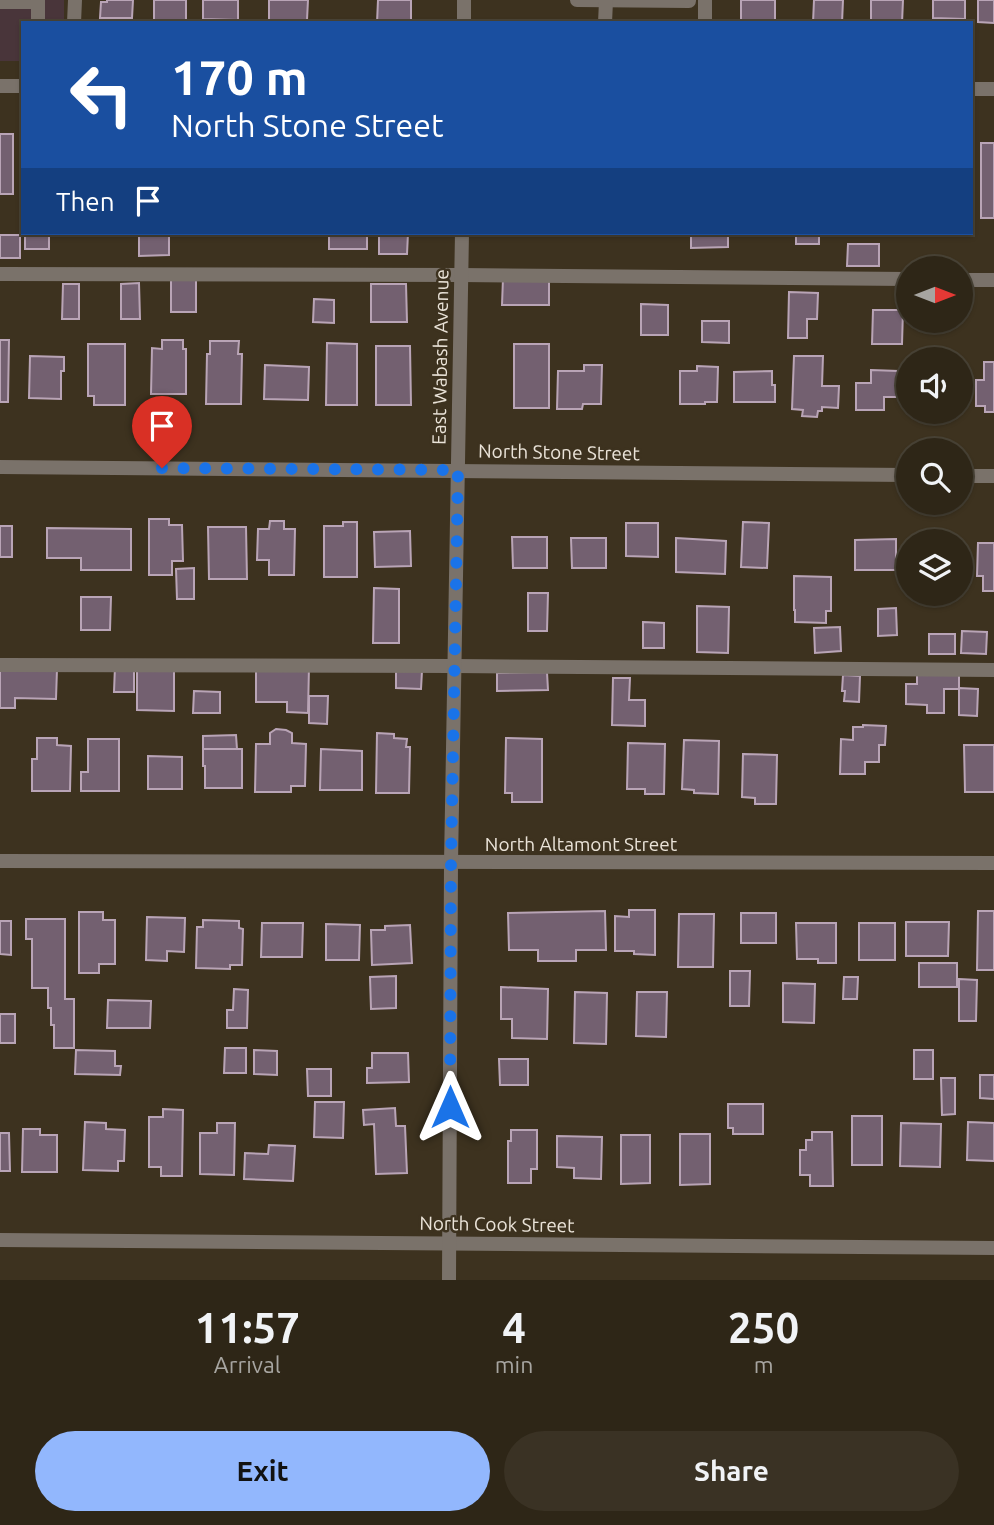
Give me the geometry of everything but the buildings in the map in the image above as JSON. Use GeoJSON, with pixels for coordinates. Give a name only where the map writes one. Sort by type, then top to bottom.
{"type":"FeatureCollection","features":[{"type":"Feature","properties":{"kind":"street"},"geometry":{"type":"LineString","coordinates":[[74,21],[75,0]]}},
{"type":"Feature","properties":{"kind":"street"},"geometry":{"type":"LineString","coordinates":[[464,0],[464,21]]}},
{"type":"Feature","properties":{"kind":"street"},"geometry":{"type":"LineString","coordinates":[[577,0],[689,0]]}},
{"type":"Feature","properties":{"kind":"street"},"geometry":{"type":"LineString","coordinates":[[705,0],[705,21]]}},
{"type":"Feature","properties":{"kind":"street"},"geometry":{"type":"LineString","coordinates":[[0,2],[38,1],[38,21]]}},
{"type":"Feature","properties":{"kind":"street"},"geometry":{"type":"LineString","coordinates":[[605,21],[606,1]]}},
{"type":"Feature","properties":{"kind":"street"},"geometry":{"type":"LineString","coordinates":[[0,86],[21,86]]}},
{"type":"Feature","properties":{"kind":"street"},"geometry":{"type":"LineString","coordinates":[[973,89],[994,89]]}},
{"type":"Feature","properties":{"kind":"street","name":"East Wabash Avenue"},"geometry":{"type":"LineString","coordinates":[[449,1280],[451,863],[462,235]]}},
{"type":"Feature","properties":{"kind":"street"},"geometry":{"type":"LineString","coordinates":[[0,274],[896,279]]}},
{"type":"Feature","properties":{"kind":"street"},"geometry":{"type":"LineString","coordinates":[[973,280],[994,280]]}},
{"type":"Feature","properties":{"kind":"street","name":"North Stone Street"},"geometry":{"type":"LineString","coordinates":[[0,467],[896,475]]}},
{"type":"Feature","properties":{"kind":"street"},"geometry":{"type":"LineString","coordinates":[[973,476],[994,476]]}},
{"type":"Feature","properties":{"kind":"street"},"geometry":{"type":"LineString","coordinates":[[0,665],[994,670]]}},
{"type":"Feature","properties":{"kind":"street","name":"North Altamont Street"},"geometry":{"type":"LineString","coordinates":[[0,861],[994,863]]}},
{"type":"Feature","properties":{"kind":"street","name":"North Cook Street"},"geometry":{"type":"LineString","coordinates":[[0,1240],[994,1248]]}},
{"type":"Feature","properties":{"kind":"shaded area"},"geometry":{"type":"Polygon","coordinates":[[[0,0],[64,0],[64,21],[21,21],[21,61],[0,61],[0,0]]]}},
{"type":"Feature","properties":{"kind":"route"},"geometry":{"type":"LineString","coordinates":[[162,468],[458,470],[450,1107]]}}]}
